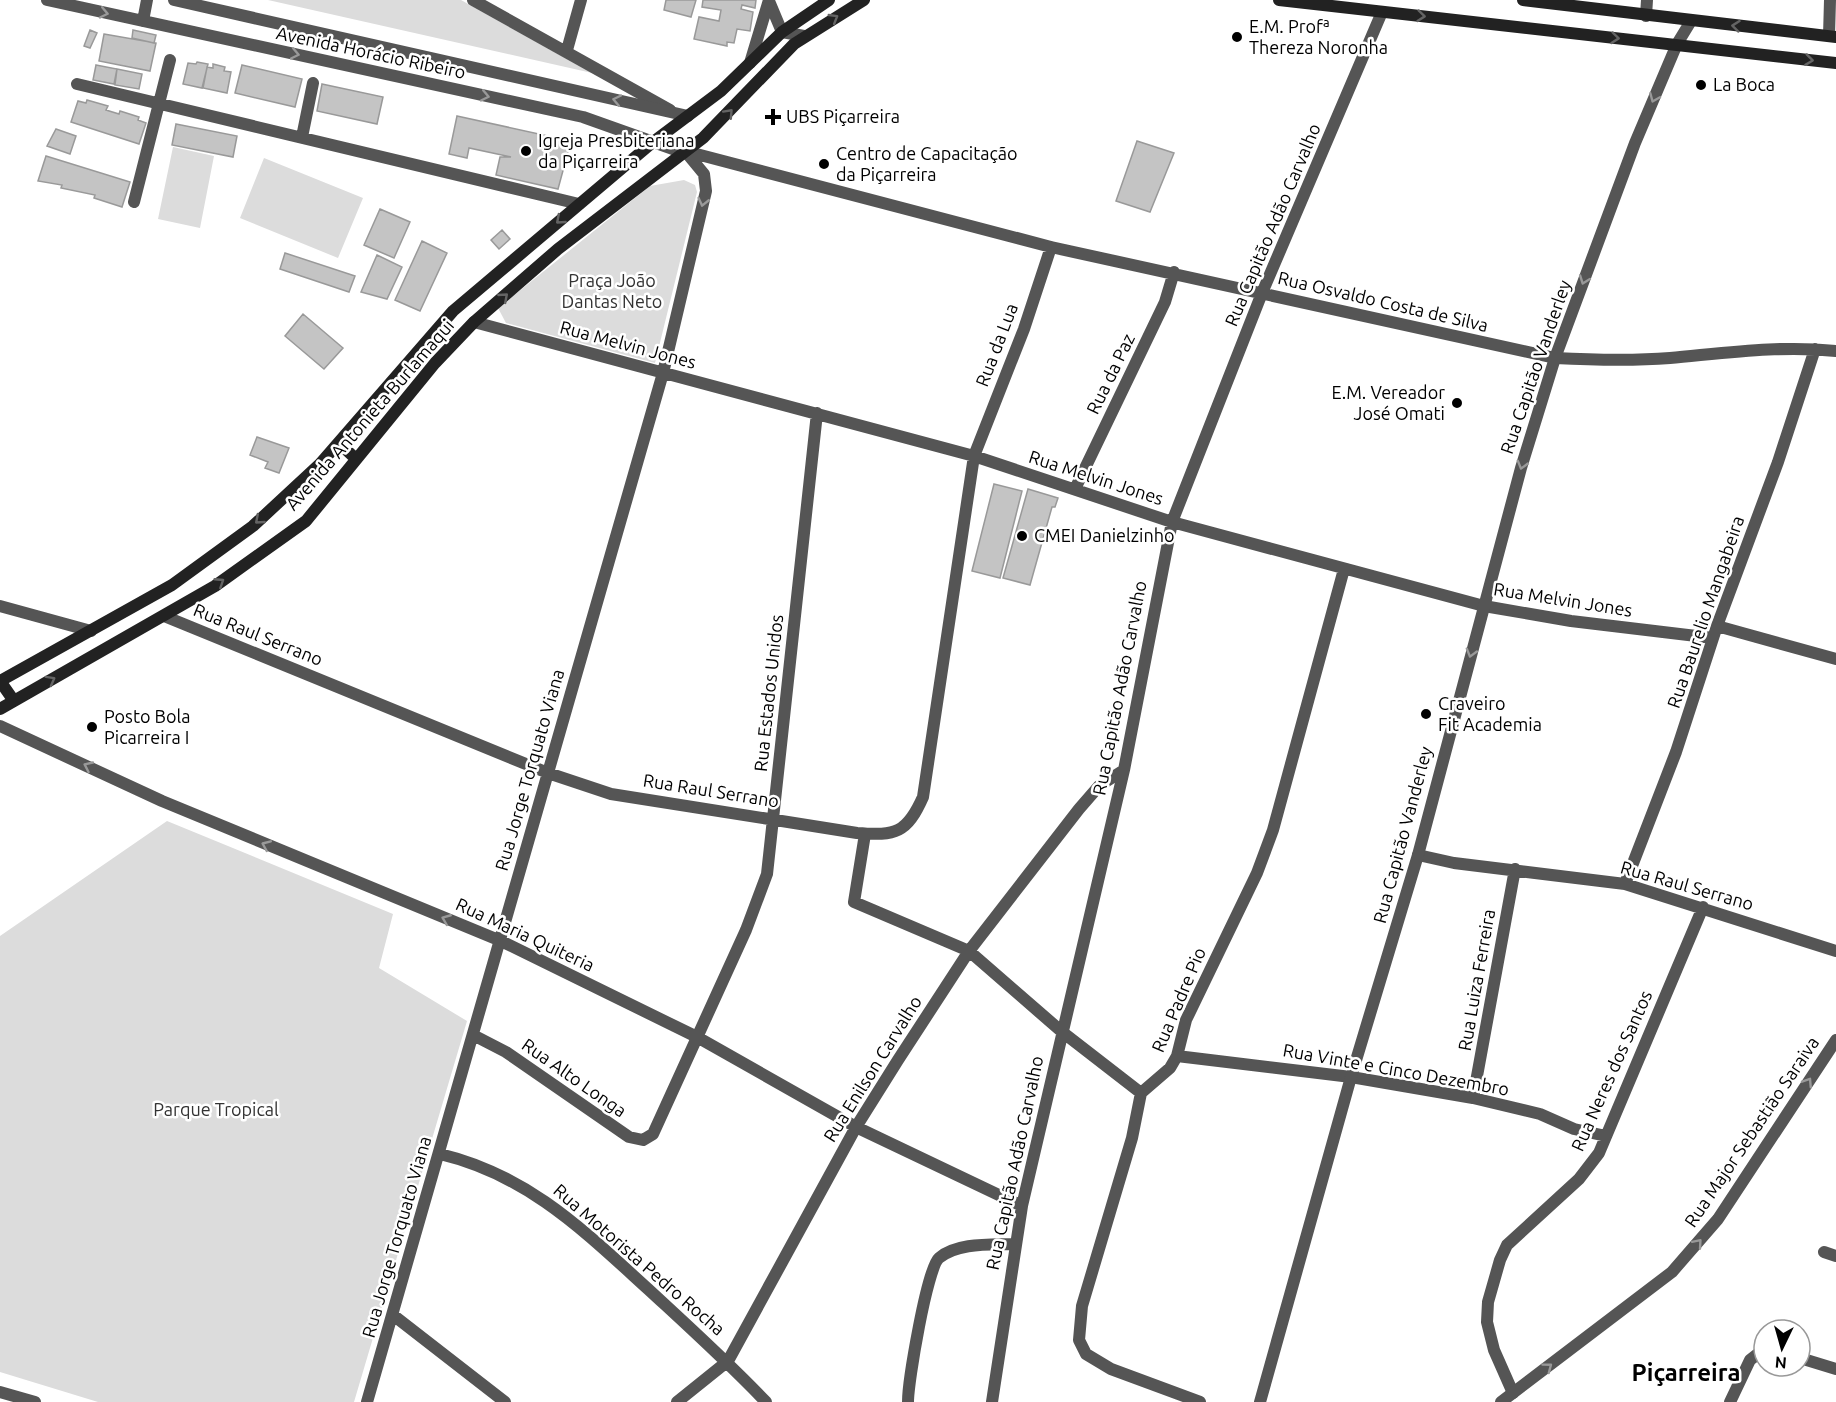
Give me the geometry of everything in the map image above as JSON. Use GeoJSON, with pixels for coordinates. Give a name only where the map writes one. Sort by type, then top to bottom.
{"type":"FeatureCollection","features":[{"type":"Feature","properties":{"kind":"main road","name":"Avenida Antonieta Burlamaqui"},"geometry":{"type":"LineString","coordinates":[[0,681],[172,585],[213,557],[279,503],[320,465],[453,311],[653,142],[721,91],[782,32],[829,0]]}},
{"type":"Feature","properties":{"kind":"main road","name":"Avenida Antonieta Burlamaqui"},"geometry":{"type":"LineString","coordinates":[[0,708],[164,616],[262,554],[306,521],[435,363],[474,322],[558,249],[703,138],[776,60],[804,36],[864,0]]}},
{"type":"Feature","properties":{"kind":"main road"},"geometry":{"type":"LineString","coordinates":[[1279,0],[1836,63]]}},
{"type":"Feature","properties":{"kind":"main road"},"geometry":{"type":"LineString","coordinates":[[1524,0],[1832,36]]}},
{"type":"Feature","properties":{"kind":"main road"},"geometry":{"type":"LineString","coordinates":[[368,408],[386,422]]}},
{"type":"Feature","properties":{"kind":"main road"},"geometry":{"type":"LineString","coordinates":[[339,442],[356,459]]}},
{"type":"Feature","properties":{"kind":"main road"},"geometry":{"type":"LineString","coordinates":[[0,681],[14,700]]}},
{"type":"Feature","properties":{"kind":"street","name":"Avenida Horácio Ribeiro"},"geometry":{"type":"LineString","coordinates":[[47,0],[584,117],[653,142],[685,150]]}},
{"type":"Feature","properties":{"kind":"street"},"geometry":{"type":"LineString","coordinates":[[143,21],[147,0]]}},
{"type":"Feature","properties":{"kind":"street","name":"Avenida Horácio Ribeiro"},"geometry":{"type":"LineString","coordinates":[[174,0],[688,116]]}},
{"type":"Feature","properties":{"kind":"street"},"geometry":{"type":"LineString","coordinates":[[473,0],[567,50],[674,112]]}},
{"type":"Feature","properties":{"kind":"street"},"geometry":{"type":"LineString","coordinates":[[567,50],[581,0]]}},
{"type":"Feature","properties":{"kind":"street"},"geometry":{"type":"LineString","coordinates":[[1646,16],[1647,0]]}},
{"type":"Feature","properties":{"kind":"street"},"geometry":{"type":"LineString","coordinates":[[1830,0],[1832,36]]}},
{"type":"Feature","properties":{"kind":"street"},"geometry":{"type":"LineString","coordinates":[[769,1],[782,32],[804,36]]}},
{"type":"Feature","properties":{"kind":"street"},"geometry":{"type":"LineString","coordinates":[[750,63],[769,1]]}},
{"type":"Feature","properties":{"kind":"street","name":"Rua Capitão Adão Carvalho"},"geometry":{"type":"LineString","coordinates":[[992,1402],[1022,1206],[1061,1031],[1124,770],[1172,522],[1262,293],[1382,12]]}},
{"type":"Feature","properties":{"kind":"street","name":"Rua Capitão Vanderley"},"geometry":{"type":"LineString","coordinates":[[1260,1402],[1351,1077],[1418,855],[1521,468],[1555,358],[1635,142],[1677,45],[1691,21]]}},
{"type":"Feature","properties":{"kind":"street"},"geometry":{"type":"LineString","coordinates":[[134,202],[170,60]]}},
{"type":"Feature","properties":{"kind":"street"},"geometry":{"type":"LineString","coordinates":[[302,137],[313,83]]}},
{"type":"Feature","properties":{"kind":"street"},"geometry":{"type":"LineString","coordinates":[[77,84],[579,204]]}},
{"type":"Feature","properties":{"kind":"street","name":"Rua Osvaldo Costa de Silva"},"geometry":{"type":"LineString","coordinates":[[685,150],[1051,247],[1174,272],[1555,358],[1606,361],[1739,351],[1815,349],[1836,351]]}},
{"type":"Feature","properties":{"kind":"street","name":"Rua Jorge Torquato Viana"},"geometry":{"type":"LineString","coordinates":[[367,1402],[475,1036],[663,373],[706,191],[704,174],[685,150]]}},
{"type":"Feature","properties":{"kind":"street","name":"Rua da Lua"},"geometry":{"type":"LineString","coordinates":[[974,456],[1024,329],[1051,247]]}},
{"type":"Feature","properties":{"kind":"street","name":"Rua da Paz"},"geometry":{"type":"LineString","coordinates":[[1075,489],[1165,302],[1174,272]]}},
{"type":"Feature","properties":{"kind":"street","name":"Rua Melvin Jones"},"geometry":{"type":"LineString","coordinates":[[474,322],[974,456],[1172,522],[1484,606],[1570,621],[1715,632],[1836,659]]}},
{"type":"Feature","properties":{"kind":"street","name":"Rua Baurelio Mangabeira"},"geometry":{"type":"LineString","coordinates":[[1625,884],[1676,752],[1715,632],[1778,462],[1815,349]]}},
{"type":"Feature","properties":{"kind":"street","name":"Rua Estados Unidos"},"geometry":{"type":"LineString","coordinates":[[652,1134],[746,930],[767,874],[817,413]]}},
{"type":"Feature","properties":{"kind":"street","name":"Rua Raul Serrano"},"geometry":{"type":"LineString","coordinates":[[164,616],[548,773],[611,794],[719,813],[882,835],[900,831],[913,819],[923,797],[974,456]]}},
{"type":"Feature","properties":{"kind":"street","name":"Rua Padre Pio"},"geometry":{"type":"LineString","coordinates":[[1141,1093],[1170,1068],[1177,1056],[1186,1020],[1257,873],[1273,830],[1344,569]]}},
{"type":"Feature","properties":{"kind":"street"},"geometry":{"type":"LineString","coordinates":[[0,606],[91,631]]}},
{"type":"Feature","properties":{"kind":"street","name":"Rua Maria Quiteria"},"geometry":{"type":"LineString","coordinates":[[0,726],[162,801],[501,941],[697,1037],[856,1127],[1022,1206]]}},
{"type":"Feature","properties":{"kind":"street","name":"Rua Enilson Carvalho"},"geometry":{"type":"LineString","coordinates":[[677,1402],[728,1361],[856,1127],[969,951],[1004,903],[1086,801],[1099,786],[1124,770]]}},
{"type":"Feature","properties":{"kind":"street"},"geometry":{"type":"LineString","coordinates":[[865,834],[854,902],[969,951],[1061,1031],[1141,1093],[1132,1138],[1082,1306],[1079,1340],[1086,1354],[1111,1369],[1200,1402]]}},
{"type":"Feature","properties":{"kind":"street","name":"Rua Raul Serrano"},"geometry":{"type":"LineString","coordinates":[[1418,855],[1454,863],[1625,884],[1836,951]]}},
{"type":"Feature","properties":{"kind":"street","name":"Rua Luiza Ferreira"},"geometry":{"type":"LineString","coordinates":[[1473,1098],[1515,869]]}},
{"type":"Feature","properties":{"kind":"street","name":"Rua Neres dos Santos"},"geometry":{"type":"LineString","coordinates":[[1513,1393],[1494,1350],[1487,1322],[1488,1302],[1500,1260],[1507,1245],[1584,1173],[1599,1153],[1703,907]]}},
{"type":"Feature","properties":{"kind":"street","name":"Rua Alto Longa"},"geometry":{"type":"LineString","coordinates":[[475,1036],[506,1052],[628,1137],[643,1140],[652,1134]]}},
{"type":"Feature","properties":{"kind":"street","name":"Rua Major Sebastião Saraiva"},"geometry":{"type":"LineString","coordinates":[[1501,1402],[1672,1272],[1718,1220],[1836,1040]]}},
{"type":"Feature","properties":{"kind":"street","name":"Rua Vinte e Cinco Dezembro"},"geometry":{"type":"LineString","coordinates":[[1177,1056],[1351,1077],[1473,1098],[1540,1114],[1574,1129],[1606,1136]]}},
{"type":"Feature","properties":{"kind":"street","name":"Rua Motorista Pedro Rocha"},"geometry":{"type":"LineString","coordinates":[[440,1154],[460,1159],[517,1184],[554,1206],[728,1361],[766,1402]]}},
{"type":"Feature","properties":{"kind":"street"},"geometry":{"type":"LineString","coordinates":[[908,1402],[924,1301],[937,1259],[947,1252],[969,1247],[1015,1244]]}},
{"type":"Feature","properties":{"kind":"street"},"geometry":{"type":"LineString","coordinates":[[393,1315],[505,1402]]}},
{"type":"Feature","properties":{"kind":"street"},"geometry":{"type":"LineString","coordinates":[[1730,1402],[1752,1358]]}},
{"type":"Feature","properties":{"kind":"street"},"geometry":{"type":"LineString","coordinates":[[1812,1362],[1836,1369]]}},
{"type":"Feature","properties":{"kind":"street"},"geometry":{"type":"LineString","coordinates":[[0,1392],[35,1402]]}},
{"type":"Feature","properties":{"kind":"green space"},"geometry":{"type":"Polygon","coordinates":[[[268,0],[461,0],[592,73],[268,0]]]}},
{"type":"Feature","properties":{"kind":"green space"},"geometry":{"type":"Polygon","coordinates":[[[173,147],[214,156],[200,228],[158,219],[173,147]]]}},
{"type":"Feature","properties":{"kind":"green space"},"geometry":{"type":"Polygon","coordinates":[[[264,158],[363,198],[338,258],[240,218],[264,158]]]}},
{"type":"Feature","properties":{"kind":"green space","name":"Praça João Dantas Neto"},"geometry":{"type":"Polygon","coordinates":[[[684,180],[695,185],[697,192],[655,363],[506,323],[498,308],[650,186],[684,180]]]}},
{"type":"Feature","properties":{"kind":"green space","name":"Parque Tropical"},"geometry":{"type":"Polygon","coordinates":[[[167,821],[393,914],[379,968],[467,1021],[354,1402],[98,1402],[0,1372],[0,936],[167,821]]]}},
{"type":"Feature","properties":{"kind":"building"},"geometry":{"type":"Polygon","coordinates":[[[666,0],[696,0],[691,17],[664,10],[666,0]]]}},
{"type":"Feature","properties":{"kind":"building"},"geometry":{"type":"Polygon","coordinates":[[[703,0],[756,0],[755,8],[742,5],[741,9],[753,12],[750,31],[737,29],[734,43],[727,42],[727,46],[694,39],[699,17],[719,21],[721,10],[702,7],[703,0]]]}},
{"type":"Feature","properties":{"kind":"building"},"geometry":{"type":"Polygon","coordinates":[[[90,30],[97,33],[90,48],[84,46],[90,30]]]}},
{"type":"Feature","properties":{"kind":"building"},"geometry":{"type":"Polygon","coordinates":[[[133,30],[156,35],[154,43],[132,38],[133,30]]]}},
{"type":"Feature","properties":{"kind":"building"},"geometry":{"type":"Polygon","coordinates":[[[104,34],[156,43],[150,71],[99,61],[104,34]]]}},
{"type":"Feature","properties":{"kind":"building"},"geometry":{"type":"Polygon","coordinates":[[[197,62],[208,64],[202,88],[183,84],[188,63],[196,64],[197,62]]]}},
{"type":"Feature","properties":{"kind":"building"},"geometry":{"type":"Polygon","coordinates":[[[213,64],[225,67],[224,71],[231,72],[227,93],[203,88],[207,67],[213,68],[213,64]]]}},
{"type":"Feature","properties":{"kind":"building"},"geometry":{"type":"Polygon","coordinates":[[[96,65],[117,69],[114,84],[93,80],[96,65]]]}},
{"type":"Feature","properties":{"kind":"building"},"geometry":{"type":"Polygon","coordinates":[[[242,65],[302,79],[295,107],[235,93],[242,65]]]}},
{"type":"Feature","properties":{"kind":"building"},"geometry":{"type":"Polygon","coordinates":[[[117,69],[142,74],[139,89],[115,85],[117,69]]]}},
{"type":"Feature","properties":{"kind":"building"},"geometry":{"type":"Polygon","coordinates":[[[322,84],[383,97],[377,124],[317,111],[322,84]]]}},
{"type":"Feature","properties":{"kind":"building"},"geometry":{"type":"Polygon","coordinates":[[[87,100],[108,106],[106,110],[119,114],[120,111],[139,117],[138,120],[146,123],[139,144],[71,122],[78,101],[86,103],[87,100]]]}},
{"type":"Feature","properties":{"kind":"building","name":"Igreja Presbiteriana da Piçarreira"},"geometry":{"type":"Polygon","coordinates":[[[457,116],[571,141],[558,189],[496,175],[500,157],[511,157],[469,148],[467,158],[449,154],[457,116]]]}},
{"type":"Feature","properties":{"kind":"building"},"geometry":{"type":"Polygon","coordinates":[[[176,124],[237,136],[233,157],[172,145],[176,124]]]}},
{"type":"Feature","properties":{"kind":"building"},"geometry":{"type":"Polygon","coordinates":[[[56,129],[76,136],[70,154],[47,146],[56,129]]]}},
{"type":"Feature","properties":{"kind":"building"},"geometry":{"type":"Polygon","coordinates":[[[1137,141],[1174,153],[1150,212],[1116,201],[1137,141]]]}},
{"type":"Feature","properties":{"kind":"building"},"geometry":{"type":"Polygon","coordinates":[[[46,156],[130,182],[122,207],[94,198],[95,195],[61,188],[62,185],[38,181],[46,156]]]}},
{"type":"Feature","properties":{"kind":"building"},"geometry":{"type":"Polygon","coordinates":[[[380,209],[410,222],[394,258],[364,245],[380,209]]]}},
{"type":"Feature","properties":{"kind":"building"},"geometry":{"type":"Polygon","coordinates":[[[502,230],[510,239],[499,249],[491,240],[502,230]]]}},
{"type":"Feature","properties":{"kind":"building"},"geometry":{"type":"Polygon","coordinates":[[[422,241],[447,253],[420,311],[395,300],[422,241]]]}},
{"type":"Feature","properties":{"kind":"building"},"geometry":{"type":"Polygon","coordinates":[[[285,253],[355,276],[349,292],[280,269],[285,253]]]}},
{"type":"Feature","properties":{"kind":"building"},"geometry":{"type":"Polygon","coordinates":[[[377,255],[402,267],[387,299],[361,292],[377,255]]]}},
{"type":"Feature","properties":{"kind":"building"},"geometry":{"type":"Polygon","coordinates":[[[303,314],[343,348],[324,369],[285,336],[303,314]]]}},
{"type":"Feature","properties":{"kind":"building"},"geometry":{"type":"Polygon","coordinates":[[[257,437],[289,448],[279,473],[265,468],[268,462],[250,455],[257,437]]]}},
{"type":"Feature","properties":{"kind":"building"},"geometry":{"type":"Polygon","coordinates":[[[994,484],[1022,491],[1000,578],[972,571],[994,484]]]}},
{"type":"Feature","properties":{"kind":"building"},"geometry":{"type":"Polygon","coordinates":[[[1028,489],[1058,498],[1055,507],[1052,507],[1030,585],[1003,578],[1028,489]]]}},
{"type":"Feature","properties":{"kind":"place","name":"E.M. Profª Thereza Noronha"},"geometry":{"type":"Point","coordinates":[1237,37]}},
{"type":"Feature","properties":{"kind":"place","name":"La Boca"},"geometry":{"type":"Point","coordinates":[1701,85]}},
{"type":"Feature","properties":{"kind":"place","name":"UBS Piçarreira"},"geometry":{"type":"Point","coordinates":[773,117]}},
{"type":"Feature","properties":{"kind":"place","name":"Igreja Presbiteriana da Piçarreira"},"geometry":{"type":"Point","coordinates":[526,151]}},
{"type":"Feature","properties":{"kind":"place","name":"Centro de Capacitação da Piçarreira"},"geometry":{"type":"Point","coordinates":[824,164]}},
{"type":"Feature","properties":{"kind":"place","name":"E.M. Vereador José Omati"},"geometry":{"type":"Point","coordinates":[1457,403]}},
{"type":"Feature","properties":{"kind":"place","name":"CMEI Danielzinho"},"geometry":{"type":"Point","coordinates":[1022,536]}},
{"type":"Feature","properties":{"kind":"place","name":"Craveiro Fit Academia"},"geometry":{"type":"Point","coordinates":[1426,714]}},
{"type":"Feature","properties":{"kind":"place","name":"Posto Bola Picarreira I"},"geometry":{"type":"Point","coordinates":[92,727]}},
{"type":"Feature","properties":{"kind":"district","name":"Piçarreira"},"geometry":{"type":"Point","coordinates":[1686,1373]}}]}
